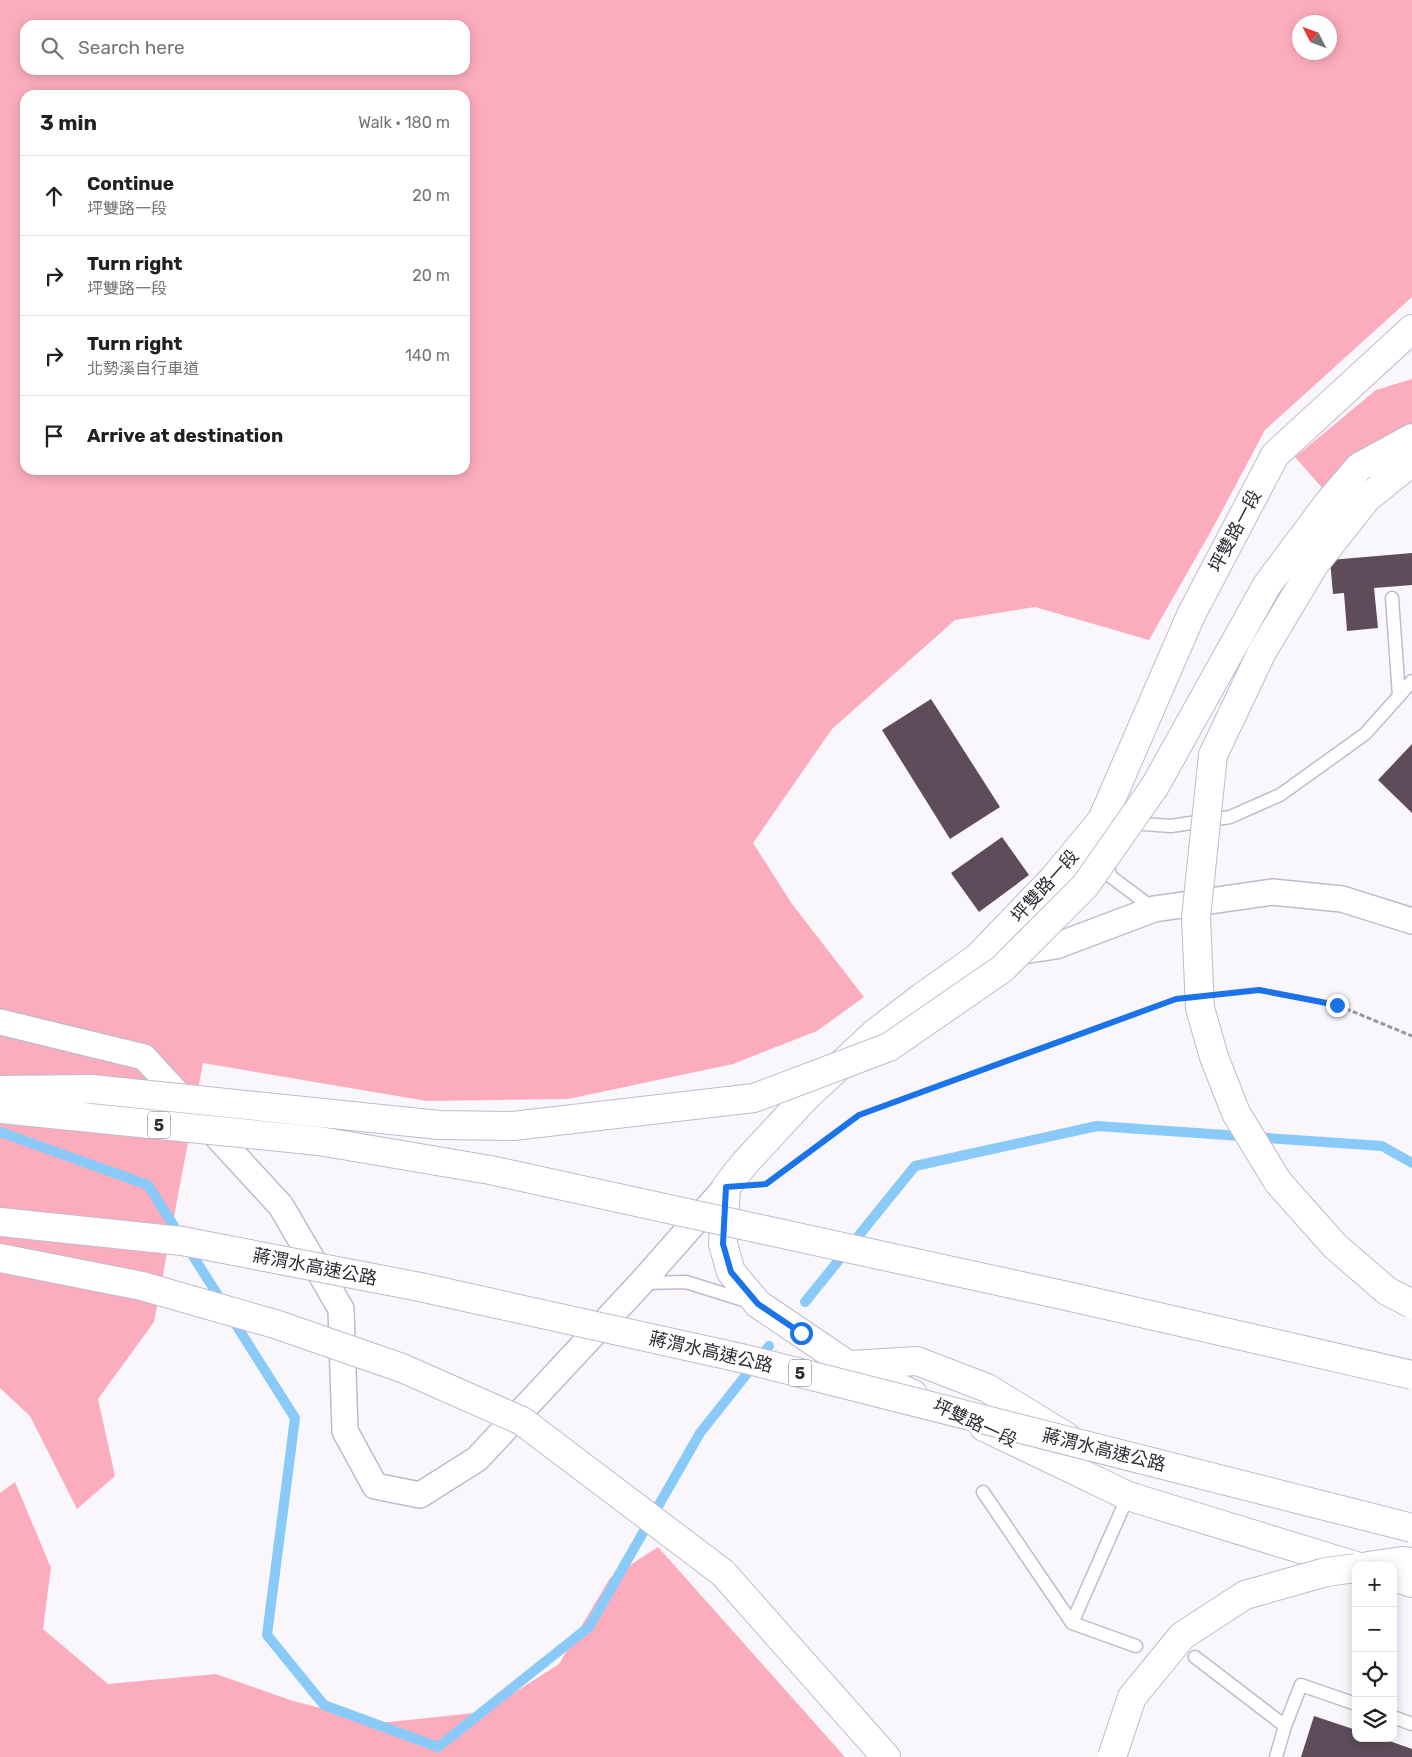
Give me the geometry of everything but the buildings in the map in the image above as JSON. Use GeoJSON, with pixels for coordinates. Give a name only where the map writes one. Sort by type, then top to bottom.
{"type":"FeatureCollection","features":[{"type":"Feature","properties":{"kind":"main road","name":"坪雙路一段"},"geometry":{"type":"LineString","coordinates":[[1352,1566],[1128,1496],[1013,1440],[848,1365],[758,1304],[731,1272],[723,1244],[726,1187],[744,1164],[805,1098],[861,1046],[922,997],[977,958],[1054,878],[1102,820],[1191,615],[1275,455],[1412,329]]}},
{"type":"Feature","properties":{"kind":"main road"},"geometry":{"type":"LineString","coordinates":[[0,1090],[92,1089],[440,1125],[513,1126],[754,1098],[889,1047],[1002,970],[1085,886],[1154,786],[1272,578],[1329,502],[1360,467],[1412,438]]}},
{"type":"Feature","properties":{"kind":"main road"},"geometry":{"type":"LineString","coordinates":[[1412,462],[1367,498],[1314,565],[1262,652],[1213,755],[1196,918],[1200,1008],[1214,1058],[1236,1113],[1278,1182],[1335,1246],[1387,1291],[1412,1304]]}},
{"type":"Feature","properties":{"kind":"main road","name":"5"},"geometry":{"type":"LineString","coordinates":[[0,1110],[319,1141],[490,1170],[1067,1296],[1412,1375]]}},
{"type":"Feature","properties":{"kind":"main road","name":"蔣渭水高速公路"},"geometry":{"type":"LineString","coordinates":[[0,1222],[182,1241],[420,1287],[745,1359],[1412,1528]]}},
{"type":"Feature","properties":{"kind":"main road"},"geometry":{"type":"LineString","coordinates":[[0,1258],[133,1284],[275,1324],[411,1372],[522,1421],[723,1573],[886,1757]]}},
{"type":"Feature","properties":{"kind":"main road","name":"坪雙路一段"},"geometry":{"type":"LineString","coordinates":[[848,1365],[917,1361],[986,1388],[1098,1456],[1128,1496]]}},
{"type":"Feature","properties":{"kind":"main road"},"geometry":{"type":"LineString","coordinates":[[1395,1562],[1412,1562]]}},
{"type":"Feature","properties":{"kind":"main road"},"geometry":{"type":"LineString","coordinates":[[1112,1757],[1132,1697],[1182,1636],[1245,1594],[1326,1572],[1352,1568]]}},
{"type":"Feature","properties":{"kind":"main road"},"geometry":{"type":"LineString","coordinates":[[1397,1578],[1412,1583]]}},
{"type":"Feature","properties":{"kind":"street"},"geometry":{"type":"LineString","coordinates":[[977,958],[1056,946],[1154,909],[1272,892],[1342,899],[1412,921]]}},
{"type":"Feature","properties":{"kind":"street"},"geometry":{"type":"LineString","coordinates":[[0,1022],[144,1057],[281,1206],[341,1309],[345,1431],[375,1486],[420,1496],[477,1459],[641,1283],[726,1187]]}},
{"type":"Feature","properties":{"kind":"lane"},"geometry":{"type":"LineString","coordinates":[[1392,598],[1399,696]]}},
{"type":"Feature","properties":{"kind":"lane"},"geometry":{"type":"LineString","coordinates":[[1154,909],[1110,876],[1102,820],[1170,826],[1230,817],[1280,796],[1365,734],[1412,681]]}},
{"type":"Feature","properties":{"kind":"lane"},"geometry":{"type":"LineString","coordinates":[[641,1283],[686,1282],[758,1304]]}},
{"type":"Feature","properties":{"kind":"lane"},"geometry":{"type":"LineString","coordinates":[[983,1492],[1072,1623],[1136,1646]]}},
{"type":"Feature","properties":{"kind":"lane"},"geometry":{"type":"LineString","coordinates":[[1072,1623],[1128,1496]]}},
{"type":"Feature","properties":{"kind":"lane"},"geometry":{"type":"LineString","coordinates":[[1195,1657],[1285,1726]]}},
{"type":"Feature","properties":{"kind":"lane"},"geometry":{"type":"LineString","coordinates":[[1276,1757],[1285,1726],[1301,1685],[1352,1703]]}},
{"type":"Feature","properties":{"kind":"lane"},"geometry":{"type":"LineString","coordinates":[[1397,1719],[1412,1724]]}},
{"type":"Feature","properties":{"kind":"path"},"geometry":{"type":"LineString","coordinates":[[1222,994],[1259,990],[1337,1005],[1412,1036]]}},
{"type":"Feature","properties":{"kind":"path"},"geometry":{"type":"LineString","coordinates":[[774,1178],[859,1115],[1176,999]]}},
{"type":"Feature","properties":{"kind":"shaded area"},"geometry":{"type":"Polygon","coordinates":[[[0,0],[1412,0],[1412,297],[1265,430],[1215,524],[1149,640],[1035,607],[955,620],[832,729],[753,843],[792,904],[864,997],[817,1031],[733,1064],[568,1099],[427,1101],[203,1063],[154,1322],[98,1399],[115,1476],[77,1509],[30,1416],[0,1388],[0,0]]]}},
{"type":"Feature","properties":{"kind":"shaded area"},"geometry":{"type":"Polygon","coordinates":[[[1412,379],[1412,426],[1324,490],[1295,457],[1376,390],[1412,379]]]}},
{"type":"Feature","properties":{"kind":"shaded area"},"geometry":{"type":"Polygon","coordinates":[[[15,1482],[51,1568],[43,1629],[108,1684],[216,1674],[293,1701],[380,1723],[484,1712],[559,1664],[610,1578],[658,1547],[845,1757],[0,1757],[0,1493],[15,1482]]]}},
{"type":"Feature","properties":{"kind":"waterway"},"geometry":{"type":"LineString","coordinates":[[805,1302],[915,1166],[1097,1126],[1382,1146],[1412,1163]]}},
{"type":"Feature","properties":{"kind":"waterway"},"geometry":{"type":"LineString","coordinates":[[0,1132],[148,1185],[224,1305]]}},
{"type":"Feature","properties":{"kind":"waterway"},"geometry":{"type":"LineString","coordinates":[[231,1317],[295,1418],[267,1635],[324,1705],[438,1747],[589,1627],[700,1433],[769,1346]]}},
{"type":"Feature","properties":{"kind":"route"},"geometry":{"type":"LineString","coordinates":[[801,1333],[758,1304],[731,1272],[723,1244],[726,1187],[766,1184],[859,1115],[1176,999],[1259,990],[1337,1005]]}}]}
